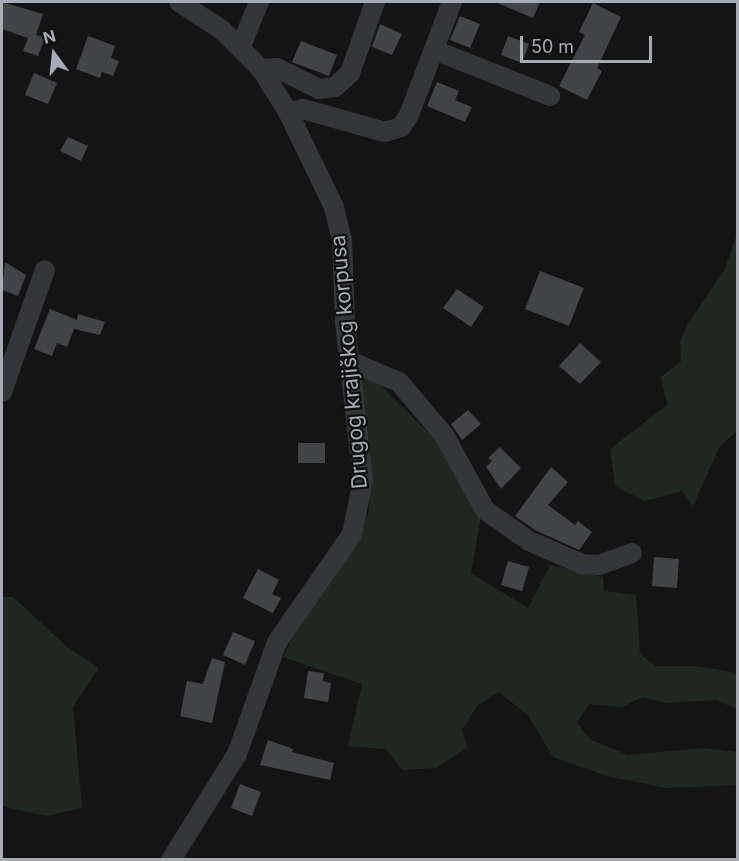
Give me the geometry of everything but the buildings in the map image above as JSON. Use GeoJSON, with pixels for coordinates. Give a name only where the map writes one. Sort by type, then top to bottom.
{"type":"FeatureCollection","features":[{"type":"Feature","properties":{"kind":"street","name":"Drugog krajiškog korpusa"},"geometry":{"type":"LineString","coordinates":[[171,860],[237,754],[277,642],[352,534],[363,480],[349,361],[342,240],[334,207],[288,112],[261,69],[241,46],[179,2]]}},
{"type":"Feature","properties":{"kind":"street"},"geometry":{"type":"LineString","coordinates":[[241,46],[259,2]]}},
{"type":"Feature","properties":{"kind":"street"},"geometry":{"type":"LineString","coordinates":[[261,69],[277,68],[319,89],[335,87],[350,73],[375,2]]}},
{"type":"Feature","properties":{"kind":"street"},"geometry":{"type":"LineString","coordinates":[[288,112],[303,109],[374,130],[393,130],[409,115],[452,2]]}},
{"type":"Feature","properties":{"kind":"street"},"geometry":{"type":"LineString","coordinates":[[434,50],[550,96]]}},
{"type":"Feature","properties":{"kind":"street"},"geometry":{"type":"LineString","coordinates":[[2,392],[45,270]]}},
{"type":"Feature","properties":{"kind":"street"},"geometry":{"type":"LineString","coordinates":[[349,361],[399,382],[444,435],[477,500],[529,541],[582,564],[599,565],[632,553]]}},
{"type":"Feature","properties":{"kind":"shaded area"},"geometry":{"type":"Polygon","coordinates":[[[737,234],[737,431],[720,446],[693,506],[682,491],[645,501],[615,486],[610,449],[667,405],[661,377],[681,361],[680,342],[688,323],[724,271],[737,234]]]}},
{"type":"Feature","properties":{"kind":"shaded area"},"geometry":{"type":"Polygon","coordinates":[[[363,377],[376,381],[443,447],[481,516],[471,573],[528,608],[550,565],[603,577],[604,591],[636,595],[640,654],[656,666],[695,666],[737,673],[737,709],[716,700],[666,703],[643,697],[622,707],[589,704],[577,723],[591,740],[628,755],[703,748],[737,752],[737,785],[667,788],[607,776],[553,757],[527,714],[498,692],[477,706],[462,730],[467,748],[436,768],[402,770],[386,749],[348,746],[362,684],[283,657],[291,640],[357,539],[369,511],[370,488],[356,383],[363,377]]]}},
{"type":"Feature","properties":{"kind":"shaded area"},"geometry":{"type":"Polygon","coordinates":[[[2,597],[13,597],[66,646],[99,668],[73,707],[82,808],[46,816],[2,806],[2,597]]]}}]}
